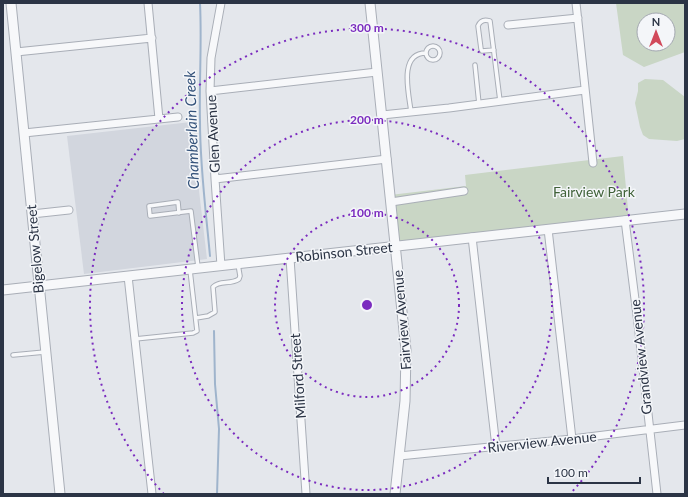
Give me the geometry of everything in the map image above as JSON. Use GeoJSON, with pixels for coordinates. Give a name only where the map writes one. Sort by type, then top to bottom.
{"type":"FeatureCollection","features":[{"type":"Feature","properties":{"kind":"street","name":"Bigelow Street"},"geometry":{"type":"LineString","coordinates":[[11,3],[60,494]]}},
{"type":"Feature","properties":{"kind":"street"},"geometry":{"type":"LineString","coordinates":[[148,3],[159,119]]}},
{"type":"Feature","properties":{"kind":"street","name":"Glen Avenue"},"geometry":{"type":"LineString","coordinates":[[221,3],[210,58],[210,92],[221,266]]}},
{"type":"Feature","properties":{"kind":"street","name":"Fairview Avenue"},"geometry":{"type":"LineString","coordinates":[[370,3],[406,350],[407,370],[405,401],[395,494]]}},
{"type":"Feature","properties":{"kind":"street"},"geometry":{"type":"LineString","coordinates":[[576,3],[593,163]]}},
{"type":"Feature","properties":{"kind":"street"},"geometry":{"type":"LineString","coordinates":[[508,25],[578,18]]}},
{"type":"Feature","properties":{"kind":"street"},"geometry":{"type":"LineString","coordinates":[[16,52],[152,38]]}},
{"type":"Feature","properties":{"kind":"street"},"geometry":{"type":"LineString","coordinates":[[210,92],[378,72]]}},
{"type":"Feature","properties":{"kind":"street"},"geometry":{"type":"LineString","coordinates":[[382,115],[585,90]]}},
{"type":"Feature","properties":{"kind":"street"},"geometry":{"type":"LineString","coordinates":[[24,133],[178,117]]}},
{"type":"Feature","properties":{"kind":"street"},"geometry":{"type":"LineString","coordinates":[[215,179],[387,159]]}},
{"type":"Feature","properties":{"kind":"street"},"geometry":{"type":"LineString","coordinates":[[391,202],[464,191]]}},
{"type":"Feature","properties":{"kind":"street"},"geometry":{"type":"LineString","coordinates":[[32,214],[69,210]]}},
{"type":"Feature","properties":{"kind":"street","name":"Robinson Street"},"geometry":{"type":"LineString","coordinates":[[3,290],[685,214]]}},
{"type":"Feature","properties":{"kind":"street","name":"Grandview Avenue"},"geometry":{"type":"LineString","coordinates":[[625,220],[657,494]]}},
{"type":"Feature","properties":{"kind":"street"},"geometry":{"type":"LineString","coordinates":[[548,229],[572,439]]}},
{"type":"Feature","properties":{"kind":"street"},"geometry":{"type":"LineString","coordinates":[[472,237],[496,447]]}},
{"type":"Feature","properties":{"kind":"street","name":"Milford Street"},"geometry":{"type":"LineString","coordinates":[[290,258],[306,494]]}},
{"type":"Feature","properties":{"kind":"street"},"geometry":{"type":"LineString","coordinates":[[128,276],[152,494]]}},
{"type":"Feature","properties":{"kind":"street","name":"Riverview Avenue"},"geometry":{"type":"LineString","coordinates":[[399,456],[572,439],[685,425]]}},
{"type":"Feature","properties":{"kind":"lane"},"geometry":{"type":"LineString","coordinates":[[494,50],[482,51],[481,49],[478,26],[483,20],[490,21],[494,50],[500,101]]}},
{"type":"Feature","properties":{"kind":"lane"},"geometry":{"type":"LineString","coordinates":[[431,46],[436,46],[440,52],[439,56],[434,60],[428,57],[426,53],[427,48],[431,46]]}},
{"type":"Feature","properties":{"kind":"lane"},"geometry":{"type":"LineString","coordinates":[[411,112],[407,69],[414,56],[421,53],[426,53]]}},
{"type":"Feature","properties":{"kind":"lane"},"geometry":{"type":"LineString","coordinates":[[475,65],[479,104]]}},
{"type":"Feature","properties":{"kind":"lane"},"geometry":{"type":"LineString","coordinates":[[135,339],[193,333],[197,331],[190,211],[150,216],[149,206],[178,202],[179,212]]}},
{"type":"Feature","properties":{"kind":"lane"},"geometry":{"type":"LineString","coordinates":[[196,318],[208,316],[215,312],[213,287],[218,284],[234,282],[239,279],[238,264]]}},
{"type":"Feature","properties":{"kind":"lane"},"geometry":{"type":"LineString","coordinates":[[13,355],[45,352]]}},
{"type":"Feature","properties":{"kind":"shaded area"},"geometry":{"type":"Polygon","coordinates":[[[191,122],[207,259],[84,274],[67,136],[191,122]]]}},
{"type":"Feature","properties":{"kind":"green space"},"geometry":{"type":"Polygon","coordinates":[[[616,3],[685,3],[685,52],[644,67],[623,55],[616,3]]]}},
{"type":"Feature","properties":{"kind":"green space"},"geometry":{"type":"Polygon","coordinates":[[[645,79],[663,80],[685,97],[685,139],[677,141],[649,139],[643,135],[635,103],[638,83],[645,79]]]}},
{"type":"Feature","properties":{"kind":"green space","name":"Fairview Park"},"geometry":{"type":"Polygon","coordinates":[[[623,156],[629,220],[395,246],[390,195],[466,186],[465,175],[623,156]]]}},
{"type":"Feature","properties":{"kind":"waterway","name":"Chamberlain Creek"},"geometry":{"type":"LineString","coordinates":[[200,3],[200,139],[210,256]]}},
{"type":"Feature","properties":{"kind":"waterway","name":"Chamberlain Creek"},"geometry":{"type":"LineString","coordinates":[[214,331],[215,384],[219,429],[217,494]]}}]}
